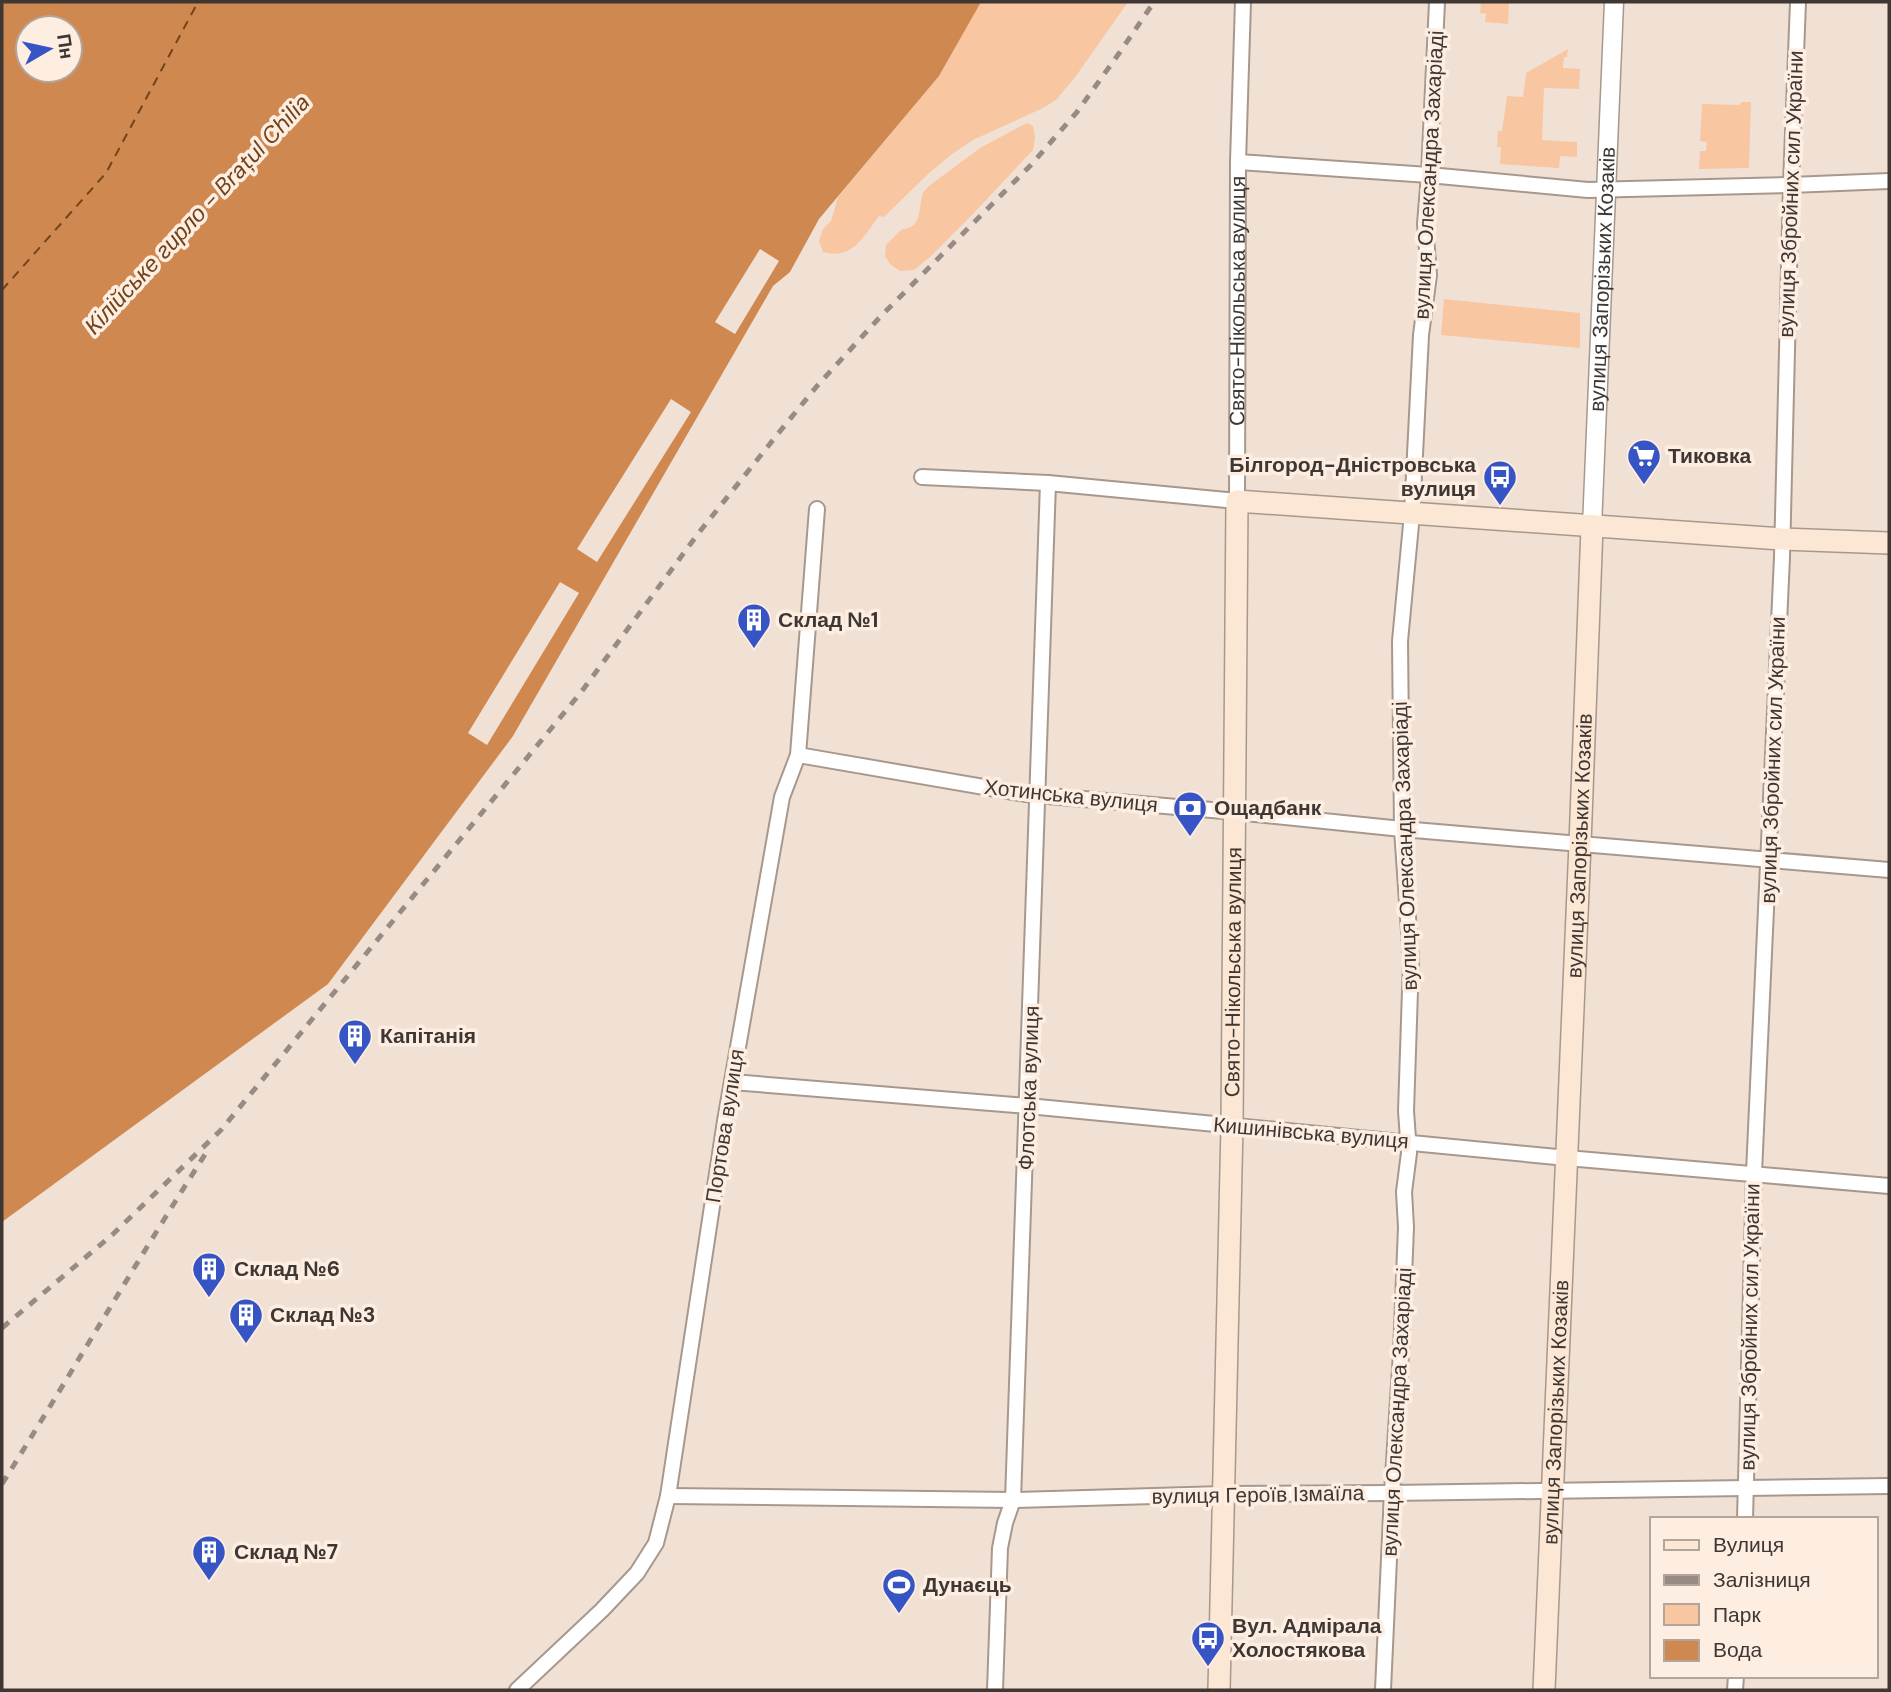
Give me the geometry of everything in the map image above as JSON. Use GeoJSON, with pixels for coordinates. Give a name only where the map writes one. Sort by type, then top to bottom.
{"type":"FeatureCollection","features":[{"type":"Feature","properties":{"kind":"main road"},"geometry":{"type":"LineString","coordinates":[[1237,501],[1592,527],[1889,543]]}},
{"type":"Feature","properties":{"kind":"main road","name":"Свято-Нікольська вулиця"},"geometry":{"type":"LineString","coordinates":[[1219,1690],[1232,1126],[1237,501]]}},
{"type":"Feature","properties":{"kind":"main road","name":"вулиця Запорізьких Козаків"},"geometry":{"type":"LineString","coordinates":[[1544,1690],[1592,527]]}},
{"type":"Feature","properties":{"kind":"street","name":"Свято-Нікольська вулиця"},"geometry":{"type":"LineString","coordinates":[[1237,501],[1238,162],[1243,2]]}},
{"type":"Feature","properties":{"kind":"street","name":"вулиця Олександра Захаріаді"},"geometry":{"type":"LineString","coordinates":[[1383,1690],[1401,1353],[1406,1227],[1404,1192],[1408,1159],[1406,1111],[1411,961],[1402,829],[1400,640],[1412,513],[1421,335],[1429,275],[1425,224],[1437,2]]}},
{"type":"Feature","properties":{"kind":"street","name":"вулиця Запорізьких Козаків"},"geometry":{"type":"LineString","coordinates":[[1592,527],[1614,2]]}},
{"type":"Feature","properties":{"kind":"street","name":"вулиця Збройних сил України"},"geometry":{"type":"LineString","coordinates":[[1745,1517],[1754,1173],[1782,539],[1798,2]]}},
{"type":"Feature","properties":{"kind":"street"},"geometry":{"type":"LineString","coordinates":[[1238,162],[1607,191],[1889,181]]}},
{"type":"Feature","properties":{"kind":"street"},"geometry":{"type":"LineString","coordinates":[[922,477],[1048,483],[1237,501]]}},
{"type":"Feature","properties":{"kind":"street","name":"Флотська вулиця"},"geometry":{"type":"LineString","coordinates":[[995,1690],[1000,1548],[1013,1500],[1048,483]]}},
{"type":"Feature","properties":{"kind":"street","name":"Портова вулиця"},"geometry":{"type":"LineString","coordinates":[[517,1690],[637,1573],[656,1543],[668,1496],[732,1082],[782,796],[798,755],[817,509]]}},
{"type":"Feature","properties":{"kind":"street","name":"Хотинська вулиця"},"geometry":{"type":"LineString","coordinates":[[798,755],[1039,796],[1889,870]]}},
{"type":"Feature","properties":{"kind":"street","name":"Кишинівська вулиця"},"geometry":{"type":"LineString","coordinates":[[732,1082],[1028,1106],[1889,1186]]}},
{"type":"Feature","properties":{"kind":"street","name":"вулиця Героїв Ізмаїла"},"geometry":{"type":"LineString","coordinates":[[668,1496],[1013,1500],[1223,1493],[1889,1486]]}},
{"type":"Feature","properties":{"kind":"green space"},"geometry":{"type":"Polygon","coordinates":[[[981,2],[1128,2],[1056,100],[973,140],[952,154],[884,217],[879,216],[850,250],[833,254],[823,252],[819,241],[823,229],[831,221],[838,197],[939,76],[981,2]]]}},
{"type":"Feature","properties":{"kind":"green space"},"geometry":{"type":"Polygon","coordinates":[[[1481,2],[1509,2],[1508,24],[1485,22],[1486,14],[1480,13],[1481,2]]]}},
{"type":"Feature","properties":{"kind":"green space"},"geometry":{"type":"Polygon","coordinates":[[[1568,49],[1563,68],[1580,69],[1579,89],[1544,88],[1542,140],[1577,142],[1577,157],[1560,156],[1559,168],[1500,164],[1498,131],[1502,131],[1507,96],[1523,97],[1526,73],[1568,49]]]}},
{"type":"Feature","properties":{"kind":"green space"},"geometry":{"type":"Polygon","coordinates":[[[1741,102],[1751,102],[1749,168],[1699,169],[1700,151],[1706,151],[1707,142],[1700,141],[1702,104],[1740,105],[1741,102]]]}},
{"type":"Feature","properties":{"kind":"green space"},"geometry":{"type":"Polygon","coordinates":[[[1027,123],[1033,126],[1033,150],[971,216],[914,270],[900,271],[890,264],[885,256],[886,245],[902,229],[913,226],[916,222],[922,194],[929,186],[980,148],[1027,123]]]}},
{"type":"Feature","properties":{"kind":"green space"},"geometry":{"type":"Polygon","coordinates":[[[1444,299],[1580,313],[1580,348],[1441,335],[1444,299]]]}},
{"type":"Feature","properties":{"kind":"water","name":"Кілійське гирло - Brațul Chilia"},"geometry":{"type":"Polygon","coordinates":[[[2,2],[981,2],[939,76],[819,219],[790,272],[773,286],[513,736],[328,984],[2,1222],[2,2]]]}},
{"type":"Feature","properties":{"kind":"pier"},"geometry":{"type":"Polygon","coordinates":[[[760,249],[779,261],[735,334],[715,322],[760,249]]]}},
{"type":"Feature","properties":{"kind":"pier"},"geometry":{"type":"Polygon","coordinates":[[[671,399],[691,412],[597,562],[577,549],[671,399]]]}},
{"type":"Feature","properties":{"kind":"pier"},"geometry":{"type":"Polygon","coordinates":[[[560,582],[579,593],[487,745],[468,733],[560,582]]]}},
{"type":"Feature","properties":{"kind":"ferry route"},"geometry":{"type":"LineString","coordinates":[[2,290],[106,173],[198,2]]}},
{"type":"Feature","properties":{"kind":"railway"},"geometry":{"type":"LineString","coordinates":[[2,1328],[112,1235],[221,1130],[582,691],[697,535],[817,386],[880,317],[1030,166],[1077,112],[1154,2]]}},
{"type":"Feature","properties":{"kind":"railway"},"geometry":{"type":"LineString","coordinates":[[2,1484],[206,1153]]}},
{"type":"Feature","properties":{"kind":"place","name":"Тиковка"},"geometry":{"type":"Point","coordinates":[1644,486]}},
{"type":"Feature","properties":{"kind":"place","name":"Білгород-Дністровська вулиця"},"geometry":{"type":"Point","coordinates":[1500,507]}},
{"type":"Feature","properties":{"kind":"place","name":"Склад №1"},"geometry":{"type":"Point","coordinates":[754,650]}},
{"type":"Feature","properties":{"kind":"place","name":"Ощадбанк"},"geometry":{"type":"Point","coordinates":[1190,838]}},
{"type":"Feature","properties":{"kind":"place","name":"Капітанія"},"geometry":{"type":"Point","coordinates":[355,1066]}},
{"type":"Feature","properties":{"kind":"place","name":"Склад №6"},"geometry":{"type":"Point","coordinates":[209,1299]}},
{"type":"Feature","properties":{"kind":"place","name":"Склад №3"},"geometry":{"type":"Point","coordinates":[246,1345]}},
{"type":"Feature","properties":{"kind":"place","name":"Склад №7"},"geometry":{"type":"Point","coordinates":[209,1582]}},
{"type":"Feature","properties":{"kind":"place","name":"Дунаєць"},"geometry":{"type":"Point","coordinates":[899,1615]}},
{"type":"Feature","properties":{"kind":"place","name":"Вул. Адмірала Холостякова"},"geometry":{"type":"Point","coordinates":[1208,1668]}}]}
